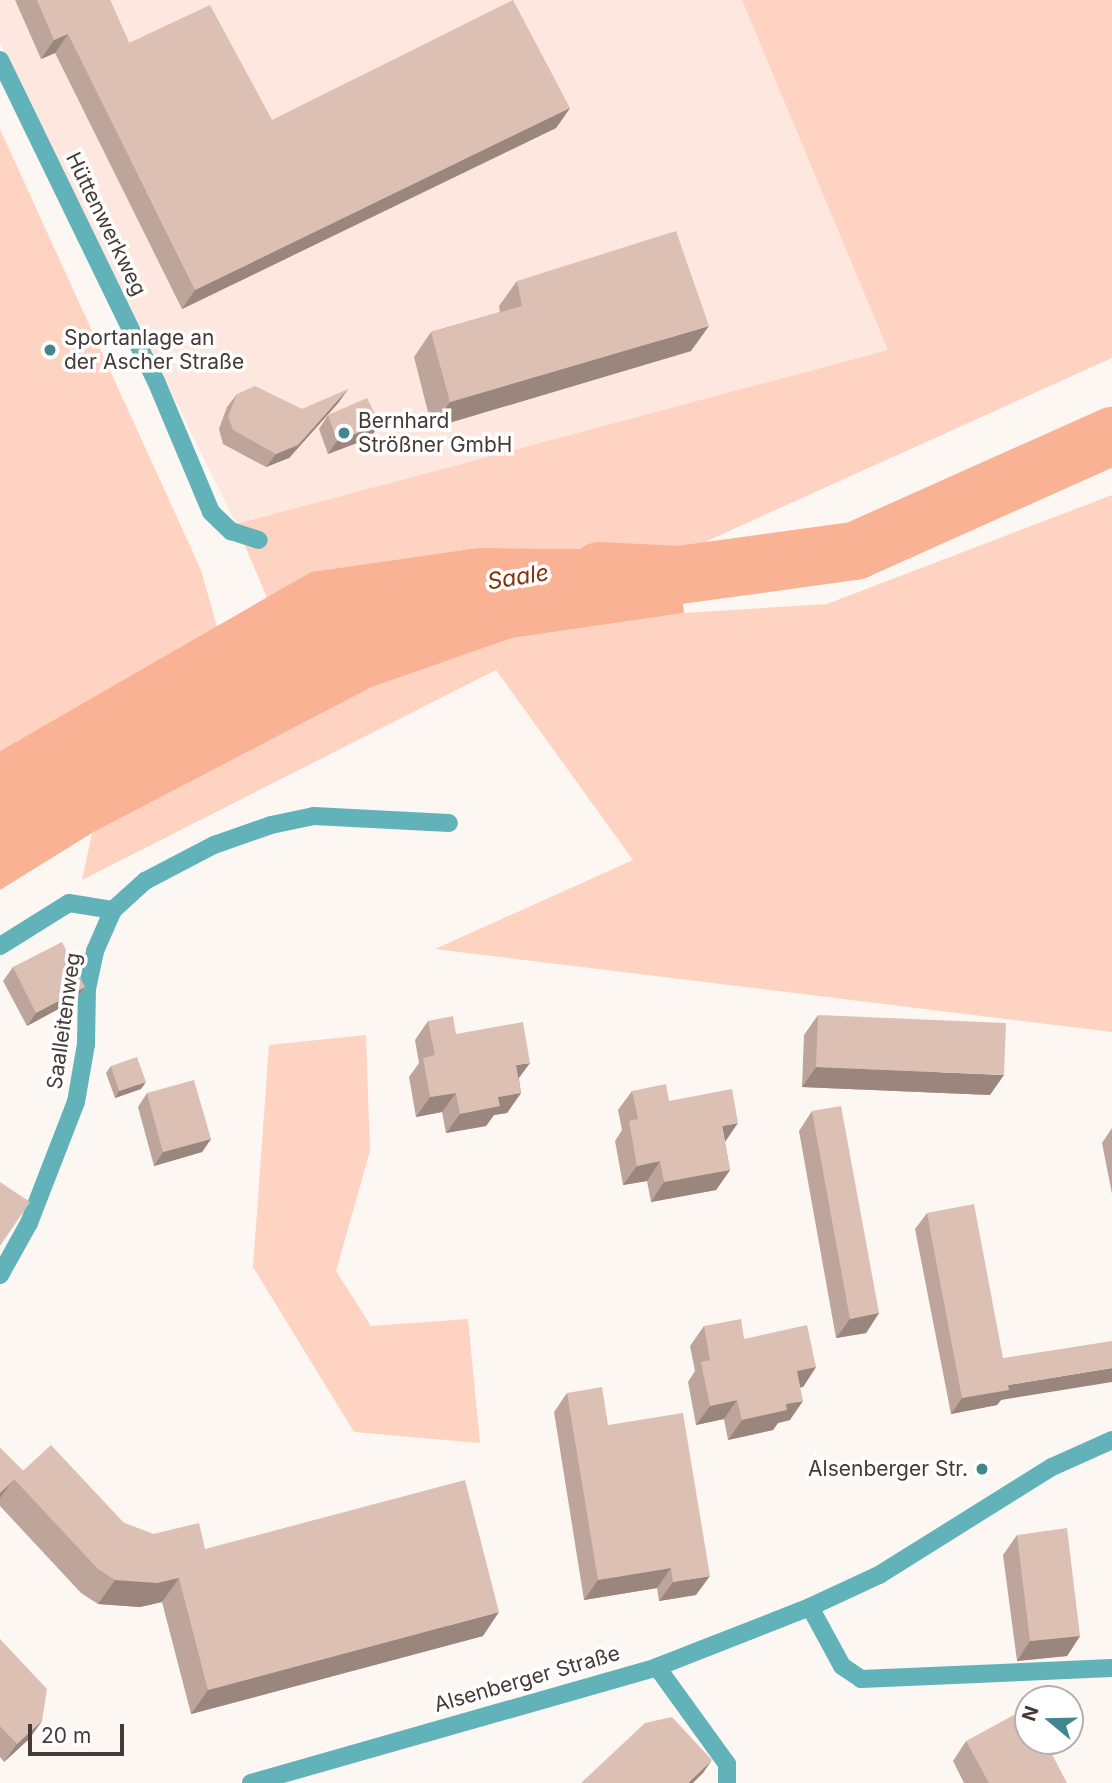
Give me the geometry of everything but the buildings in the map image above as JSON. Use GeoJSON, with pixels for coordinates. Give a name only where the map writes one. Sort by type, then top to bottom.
{"type":"FeatureCollection","features":[{"type":"Feature","properties":{"kind":"street","name":"Hüttenwerkweg"},"geometry":{"type":"LineString","coordinates":[[0,60],[156,381],[211,512],[230,531],[259,540]]}},
{"type":"Feature","properties":{"kind":"street","name":"Saalleitenweg"},"geometry":{"type":"LineString","coordinates":[[0,1275],[29,1223],[76,1102],[86,1044],[87,989],[95,951],[113,910],[145,881],[214,845],[271,825],[314,816],[449,823]]}},
{"type":"Feature","properties":{"kind":"street"},"geometry":{"type":"LineString","coordinates":[[0,946],[69,903],[113,910]]}},
{"type":"Feature","properties":{"kind":"street","name":"Alsenberger Straße"},"geometry":{"type":"LineString","coordinates":[[251,1783],[657,1667],[810,1607],[880,1575],[1052,1467],[1112,1440]]}},
{"type":"Feature","properties":{"kind":"street"},"geometry":{"type":"LineString","coordinates":[[810,1607],[842,1665],[861,1679],[1112,1668]]}},
{"type":"Feature","properties":{"kind":"street"},"geometry":{"type":"LineString","coordinates":[[657,1667],[727,1764],[727,1783]]}},
{"type":"Feature","properties":{"kind":"shaded area"},"geometry":{"type":"Polygon","coordinates":[[[0,0],[742,0],[889,350],[236,524],[0,43],[0,0]]]}},
{"type":"Feature","properties":{"kind":"shaded area"},"geometry":{"type":"Polygon","coordinates":[[[742,0],[1112,0],[1112,358],[687,550],[477,548],[311,572],[267,598],[236,524],[888,350],[742,0]]]}},
{"type":"Feature","properties":{"kind":"shaded area","name":"Sportanlage an der Ascher Straße"},"geometry":{"type":"Polygon","coordinates":[[[0,129],[201,570],[217,627],[0,751],[0,129]]]}},
{"type":"Feature","properties":{"kind":"shaded area"},"geometry":{"type":"Polygon","coordinates":[[[1112,495],[1112,1032],[435,949],[633,860],[496,670],[82,880],[92,833],[372,687],[512,638],[684,613],[827,604],[1112,495]]]}},
{"type":"Feature","properties":{"kind":"shaded area"},"geometry":{"type":"Polygon","coordinates":[[[366,1035],[370,1151],[336,1271],[371,1326],[468,1319],[480,1443],[354,1432],[253,1267],[269,1045],[366,1035]]]}},
{"type":"Feature","properties":{"kind":"water"},"geometry":{"type":"Polygon","coordinates":[[[477,548],[687,550],[679,575],[684,613],[512,638],[372,687],[92,833],[0,890],[0,751],[311,572],[477,548]]]}},
{"type":"Feature","properties":{"kind":"waterway","name":"Saale"},"geometry":{"type":"LineString","coordinates":[[599,571],[679,575],[855,551],[1112,436]]}},
{"type":"Feature","properties":{"kind":"place","name":"Sportanlage an der Ascher Straße"},"geometry":{"type":"Point","coordinates":[50,350]}},
{"type":"Feature","properties":{"kind":"place","name":"Bernhard Strößner GmbH"},"geometry":{"type":"Point","coordinates":[344,433]}},
{"type":"Feature","properties":{"kind":"place","name":"Alsenberger Str."},"geometry":{"type":"Point","coordinates":[982,1469]}}]}
